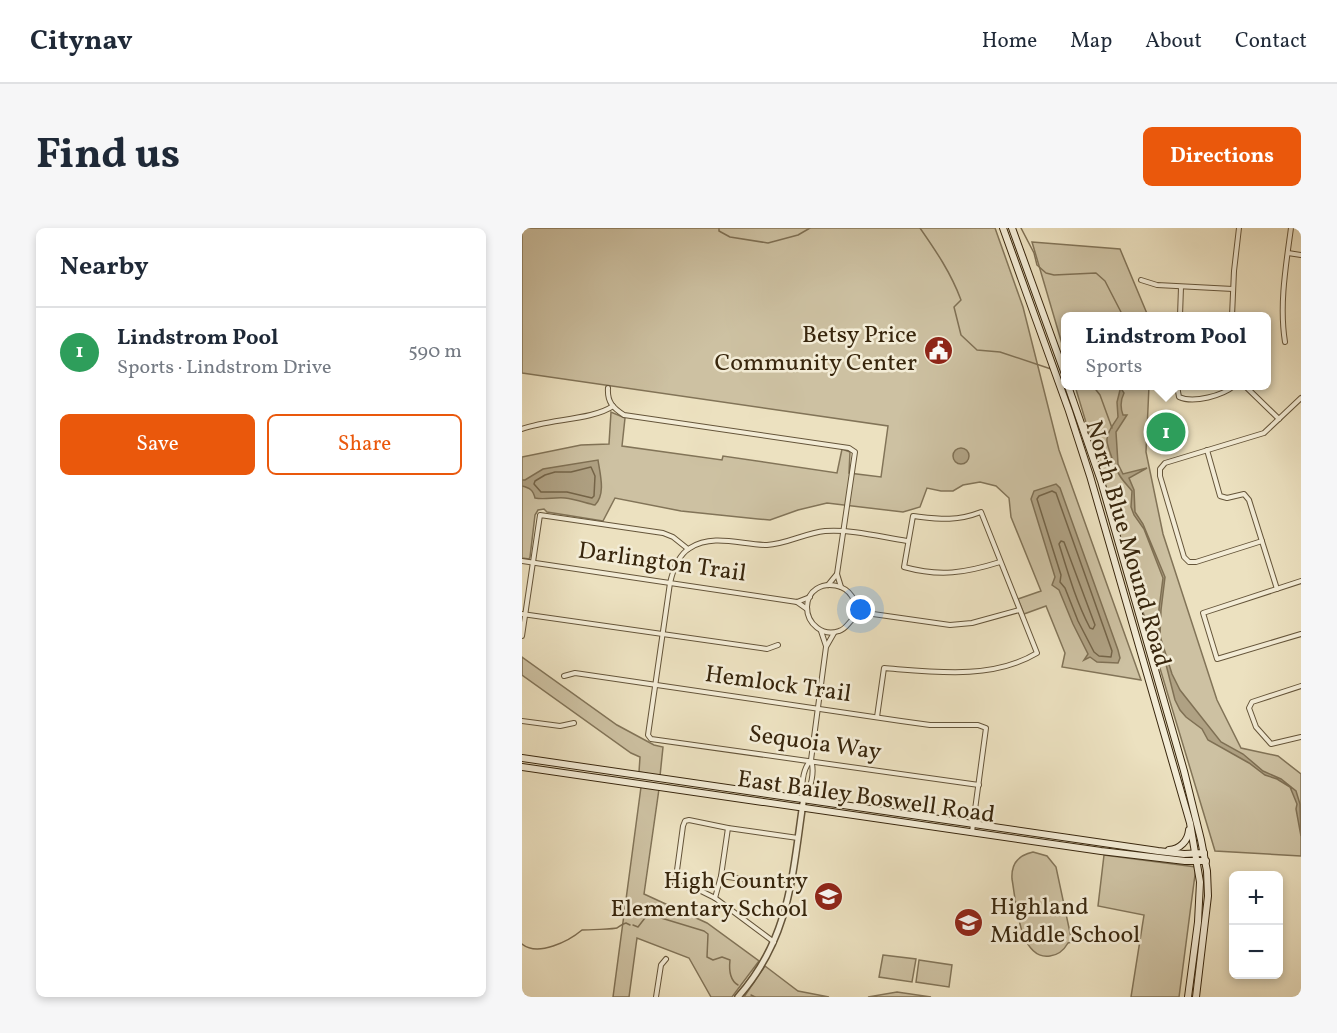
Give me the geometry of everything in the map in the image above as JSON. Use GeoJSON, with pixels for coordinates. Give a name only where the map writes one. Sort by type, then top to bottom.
{"type":"FeatureCollection","features":[{"type":"Feature","properties":{"kind":"main road","name":"North Blue Mound Road"},"geometry":{"type":"LineString","coordinates":[[1003,228],[1090,476],[1199,856],[1206,861],[1207,912],[1196,997]]}},
{"type":"Feature","properties":{"kind":"main road"},"geometry":{"type":"LineString","coordinates":[[1012,228],[1061,363]]}},
{"type":"Feature","properties":{"kind":"main road","name":"North Blue Mound Road"},"geometry":{"type":"LineString","coordinates":[[1070,390],[1101,482],[1164,699],[1199,856],[1198,922],[1188,997]]}},
{"type":"Feature","properties":{"kind":"main road","name":"North Blue Mound Road"},"geometry":{"type":"LineString","coordinates":[[1154,701],[1164,699]]}},
{"type":"Feature","properties":{"kind":"main road","name":"East Bailey Boswell Road"},"geometry":{"type":"LineString","coordinates":[[522,758],[880,810],[904,818],[1024,840],[1185,861],[1199,856]]}},
{"type":"Feature","properties":{"kind":"main road","name":"East Bailey Boswell Road"},"geometry":{"type":"LineString","coordinates":[[522,767],[879,818],[973,824],[1199,856]]}},
{"type":"Feature","properties":{"kind":"main road"},"geometry":{"type":"LineString","coordinates":[[879,818],[880,810]]}},
{"type":"Feature","properties":{"kind":"main road"},"geometry":{"type":"LineString","coordinates":[[1158,851],[1173,850],[1182,845],[1188,836],[1190,823]]}},
{"type":"Feature","properties":{"kind":"main road"},"geometry":{"type":"LineString","coordinates":[[997,835],[1001,831],[1019,833],[1024,831]]}},
{"type":"Feature","properties":{"kind":"main road"},"geometry":{"type":"LineString","coordinates":[[1024,840],[1035,838],[1054,840],[1056,836]]}},
{"type":"Feature","properties":{"kind":"street"},"geometry":{"type":"LineString","coordinates":[[1232,312],[1239,228]]}},
{"type":"Feature","properties":{"kind":"street"},"geometry":{"type":"LineString","coordinates":[[1285,342],[1283,324],[1291,228]]}},
{"type":"Feature","properties":{"kind":"street"},"geometry":{"type":"LineString","coordinates":[[1288,253],[1301,255]]}},
{"type":"Feature","properties":{"kind":"street"},"geometry":{"type":"LineString","coordinates":[[1142,280],[1152,284],[1233,288]]}},
{"type":"Feature","properties":{"kind":"street"},"geometry":{"type":"LineString","coordinates":[[1180,312],[1181,286]]}},
{"type":"Feature","properties":{"kind":"street"},"geometry":{"type":"LineString","coordinates":[[608,388],[607,396],[613,406],[624,415],[849,448],[855,452],[837,574],[841,587],[866,613],[950,625],[972,623],[1019,610]]}},
{"type":"Feature","properties":{"kind":"street"},"geometry":{"type":"LineString","coordinates":[[1177,390],[1179,397],[1188,400],[1227,390]]}},
{"type":"Feature","properties":{"kind":"street"},"geometry":{"type":"LineString","coordinates":[[1249,390],[1279,419]]}},
{"type":"Feature","properties":{"kind":"street"},"geometry":{"type":"LineString","coordinates":[[1262,541],[1196,562],[1189,562],[1184,557],[1160,472],[1165,463],[1264,433],[1301,398]]}},
{"type":"Feature","properties":{"kind":"street"},"geometry":{"type":"LineString","coordinates":[[522,422],[523,428],[604,412],[613,406]]}},
{"type":"Feature","properties":{"kind":"street"},"geometry":{"type":"LineString","coordinates":[[1207,450],[1220,496],[1227,498],[1240,494],[1247,496],[1277,589]]}},
{"type":"Feature","properties":{"kind":"street"},"geometry":{"type":"LineString","coordinates":[[877,717],[884,668],[944,673],[983,670],[1027,659],[1037,653],[981,512],[949,520],[913,516],[904,567],[949,574],[971,571],[1000,562]]}},
{"type":"Feature","properties":{"kind":"street"},"geometry":{"type":"LineString","coordinates":[[522,636],[540,515],[663,532],[688,549]]}},
{"type":"Feature","properties":{"kind":"street"},"geometry":{"type":"LineString","coordinates":[[655,685],[670,583],[676,563],[688,549],[712,540],[767,545],[785,543],[824,531],[843,531],[907,541]]}},
{"type":"Feature","properties":{"kind":"street","name":"Darlington Trail"},"geometry":{"type":"LineString","coordinates":[[522,561],[797,602],[807,609]]}},
{"type":"Feature","properties":{"kind":"street"},"geometry":{"type":"LineString","coordinates":[[826,647],[820,630],[810,621],[807,609],[810,597],[818,589],[828,585],[837,574]]}},
{"type":"Feature","properties":{"kind":"street"},"geometry":{"type":"LineString","coordinates":[[1301,582],[1203,614],[1217,659],[1301,634]]}},
{"type":"Feature","properties":{"kind":"street"},"geometry":{"type":"LineString","coordinates":[[828,585],[841,587]]}},
{"type":"Feature","properties":{"kind":"street","name":"Darlington Trail"},"geometry":{"type":"LineString","coordinates":[[797,602],[810,597]]}},
{"type":"Feature","properties":{"kind":"street"},"geometry":{"type":"LineString","coordinates":[[853,619],[855,604]]}},
{"type":"Feature","properties":{"kind":"street"},"geometry":{"type":"LineString","coordinates":[[738,997],[756,974],[774,942],[786,910],[802,807],[809,792],[813,767],[811,760],[826,647],[834,633],[845,628],[853,619],[866,613]]}},
{"type":"Feature","properties":{"kind":"street"},"geometry":{"type":"LineString","coordinates":[[524,614],[767,649],[778,645]]}},
{"type":"Feature","properties":{"kind":"street"},"geometry":{"type":"LineString","coordinates":[[820,630],[834,633]]}},
{"type":"Feature","properties":{"kind":"street","name":"Hemlock Trail"},"geometry":{"type":"LineString","coordinates":[[564,676],[575,673],[930,725],[978,725],[986,728],[979,785]]}},
{"type":"Feature","properties":{"kind":"street","name":"Sequoia Way"},"geometry":{"type":"LineString","coordinates":[[655,685],[648,735],[651,739],[979,785]]}},
{"type":"Feature","properties":{"kind":"street"},"geometry":{"type":"LineString","coordinates":[[1301,686],[1252,702],[1249,708],[1256,727],[1271,744],[1301,737]]}},
{"type":"Feature","properties":{"kind":"street"},"geometry":{"type":"LineString","coordinates":[[522,721],[560,726],[574,723]]}},
{"type":"Feature","properties":{"kind":"street"},"geometry":{"type":"LineString","coordinates":[[804,799],[801,789],[806,766],[811,760]]}},
{"type":"Feature","properties":{"kind":"street"},"geometry":{"type":"LineString","coordinates":[[972,832],[979,785]]}},
{"type":"Feature","properties":{"kind":"street"},"geometry":{"type":"LineString","coordinates":[[774,942],[715,898],[697,889],[675,885],[685,821],[798,838]]}},
{"type":"Feature","properties":{"kind":"street"},"geometry":{"type":"LineString","coordinates":[[715,898],[722,876],[728,828]]}},
{"type":"Feature","properties":{"kind":"street"},"geometry":{"type":"LineString","coordinates":[[722,876],[791,886]]}},
{"type":"Feature","properties":{"kind":"street"},"geometry":{"type":"LineString","coordinates":[[656,997],[661,965],[666,959]]}},
{"type":"Feature","properties":{"kind":"shaded area"},"geometry":{"type":"Polygon","coordinates":[[[522,228],[995,228],[1023,307],[1059,450],[1141,680],[1062,667],[1065,653],[1046,606],[1024,614],[1018,599],[1041,591],[1011,517],[1009,498],[996,486],[980,482],[963,485],[953,491],[927,488],[920,507],[903,512],[827,503],[770,520],[681,511],[615,498],[603,521],[547,512],[544,509],[538,510],[535,515],[530,557],[529,559],[522,558],[522,457],[581,445],[609,444],[611,412],[625,418],[622,446],[722,460],[723,456],[837,473],[842,449],[850,452],[849,473],[881,477],[888,426],[522,373],[522,228]]]}},
{"type":"Feature","properties":{"kind":"shaded area"},"geometry":{"type":"Polygon","coordinates":[[[1032,242],[1120,249],[1146,312],[1061,312],[1061,340],[1032,242]]]}},
{"type":"Feature","properties":{"kind":"shaded area"},"geometry":{"type":"Polygon","coordinates":[[[1076,390],[1149,390],[1146,452],[1163,534],[1217,700],[1241,748],[1278,756],[1301,774],[1301,856],[1215,851],[1076,390]]]}},
{"type":"Feature","properties":{"kind":"shaded area"},"geometry":{"type":"Polygon","coordinates":[[[522,657],[617,725],[654,745],[663,747],[660,776],[639,772],[640,757],[631,753],[522,675],[522,657]]]}},
{"type":"Feature","properties":{"kind":"shaded area"},"geometry":{"type":"Polygon","coordinates":[[[641,787],[659,789],[644,894],[707,923],[759,961],[732,997],[711,997],[689,958],[637,938],[629,997],[613,997],[641,787]]]}},
{"type":"Feature","properties":{"kind":"shaded area"},"geometry":{"type":"Polygon","coordinates":[[[1033,852],[1047,856],[1056,867],[1072,942],[1068,943],[1063,950],[1050,956],[1040,955],[1025,940],[1015,901],[1013,869],[1020,858],[1033,852]]]}},
{"type":"Feature","properties":{"kind":"shaded area"},"geometry":{"type":"Polygon","coordinates":[[[1104,855],[1196,867],[1179,997],[1131,997],[1144,915],[1098,906],[1104,855]]]}},
{"type":"Feature","properties":{"kind":"shaded area"},"geometry":{"type":"Polygon","coordinates":[[[883,955],[916,959],[912,982],[879,977],[883,955]]]}},
{"type":"Feature","properties":{"kind":"shaded area"},"geometry":{"type":"Polygon","coordinates":[[[919,960],[952,965],[949,987],[916,982],[919,960]]]}},
{"type":"Feature","properties":{"kind":"shaded area"},"geometry":{"type":"Polygon","coordinates":[[[765,966],[798,991],[829,997],[744,997],[765,966]]]}},
{"type":"Feature","properties":{"kind":"shaded area"},"geometry":{"type":"Polygon","coordinates":[[[897,992],[931,997],[868,997],[897,992]]]}},
{"type":"Feature","properties":{"kind":"water"},"geometry":{"type":"Polygon","coordinates":[[[1120,390],[1122,390],[1124,393],[1121,409],[1123,415],[1127,415],[1116,432],[1118,464],[1123,474],[1147,468],[1129,478],[1134,490],[1135,512],[1143,524],[1165,577],[1160,636],[1172,674],[1180,690],[1221,742],[1243,754],[1263,771],[1281,779],[1296,791],[1300,804],[1301,836],[1297,804],[1290,787],[1265,775],[1249,763],[1208,740],[1202,729],[1180,710],[1175,700],[1159,637],[1159,609],[1163,578],[1144,529],[1131,507],[1132,491],[1118,473],[1107,442],[1118,417],[1117,402],[1120,390]]]}},
{"type":"Feature","properties":{"kind":"water"},"geometry":{"type":"Polygon","coordinates":[[[1172,421],[1175,432],[1168,434],[1170,441],[1158,443],[1155,438],[1156,431],[1165,426],[1165,423],[1172,421]]]}},
{"type":"Feature","properties":{"kind":"water"},"geometry":{"type":"Polygon","coordinates":[[[958,448],[964,448],[969,456],[967,462],[958,464],[953,459],[953,453],[958,448]]]}},
{"type":"Feature","properties":{"kind":"water"},"geometry":{"type":"Polygon","coordinates":[[[598,460],[601,490],[595,505],[565,498],[535,498],[531,490],[522,486],[522,480],[543,469],[598,460]]]}},
{"type":"Feature","properties":{"kind":"water"},"geometry":{"type":"Polygon","coordinates":[[[1056,484],[1060,488],[1118,650],[1120,658],[1118,663],[1097,662],[1090,657],[1084,660],[1088,654],[1059,590],[1052,585],[1055,577],[1031,499],[1034,491],[1056,484]]]}},
{"type":"Feature","properties":{"kind":"waterway"},"geometry":{"type":"LineString","coordinates":[[719,228],[719,231],[730,237],[768,243],[798,235],[810,228]]}},
{"type":"Feature","properties":{"kind":"waterway"},"geometry":{"type":"LineString","coordinates":[[920,228],[948,271],[961,300],[954,307],[961,335],[977,350],[1000,352],[1051,369]]}},
{"type":"Feature","properties":{"kind":"waterway"},"geometry":{"type":"LineString","coordinates":[[1021,228],[1034,253],[1037,265],[1046,273],[1054,275],[1096,273],[1105,281],[1121,312]]}},
{"type":"Feature","properties":{"kind":"waterway"},"geometry":{"type":"LineString","coordinates":[[1096,390],[1112,428]]}},
{"type":"Feature","properties":{"kind":"waterway"},"geometry":{"type":"LineString","coordinates":[[633,925],[638,927],[648,914],[704,931],[708,934],[707,957],[713,960],[722,957],[730,960],[731,977],[738,985]]}},
{"type":"Feature","properties":{"kind":"waterway"},"geometry":{"type":"LineString","coordinates":[[522,944],[529,948],[545,948],[562,943],[582,930],[617,928],[626,923],[630,925]]}},
{"type":"Feature","properties":{"kind":"waterway"},"geometry":{"type":"LineString","coordinates":[[751,995],[755,997]]}},
{"type":"Feature","properties":{"kind":"place","name":"Betsy Price Community Center"},"geometry":{"type":"Point","coordinates":[938,350]}},
{"type":"Feature","properties":{"kind":"place","name":"Lindstrom Pool"},"geometry":{"type":"Point","coordinates":[1166,432]}},
{"type":"Feature","properties":{"kind":"place","name":"High Country Elementary School"},"geometry":{"type":"Point","coordinates":[829,896]}},
{"type":"Feature","properties":{"kind":"place","name":"Highland Middle School"},"geometry":{"type":"Point","coordinates":[969,922]}}]}
